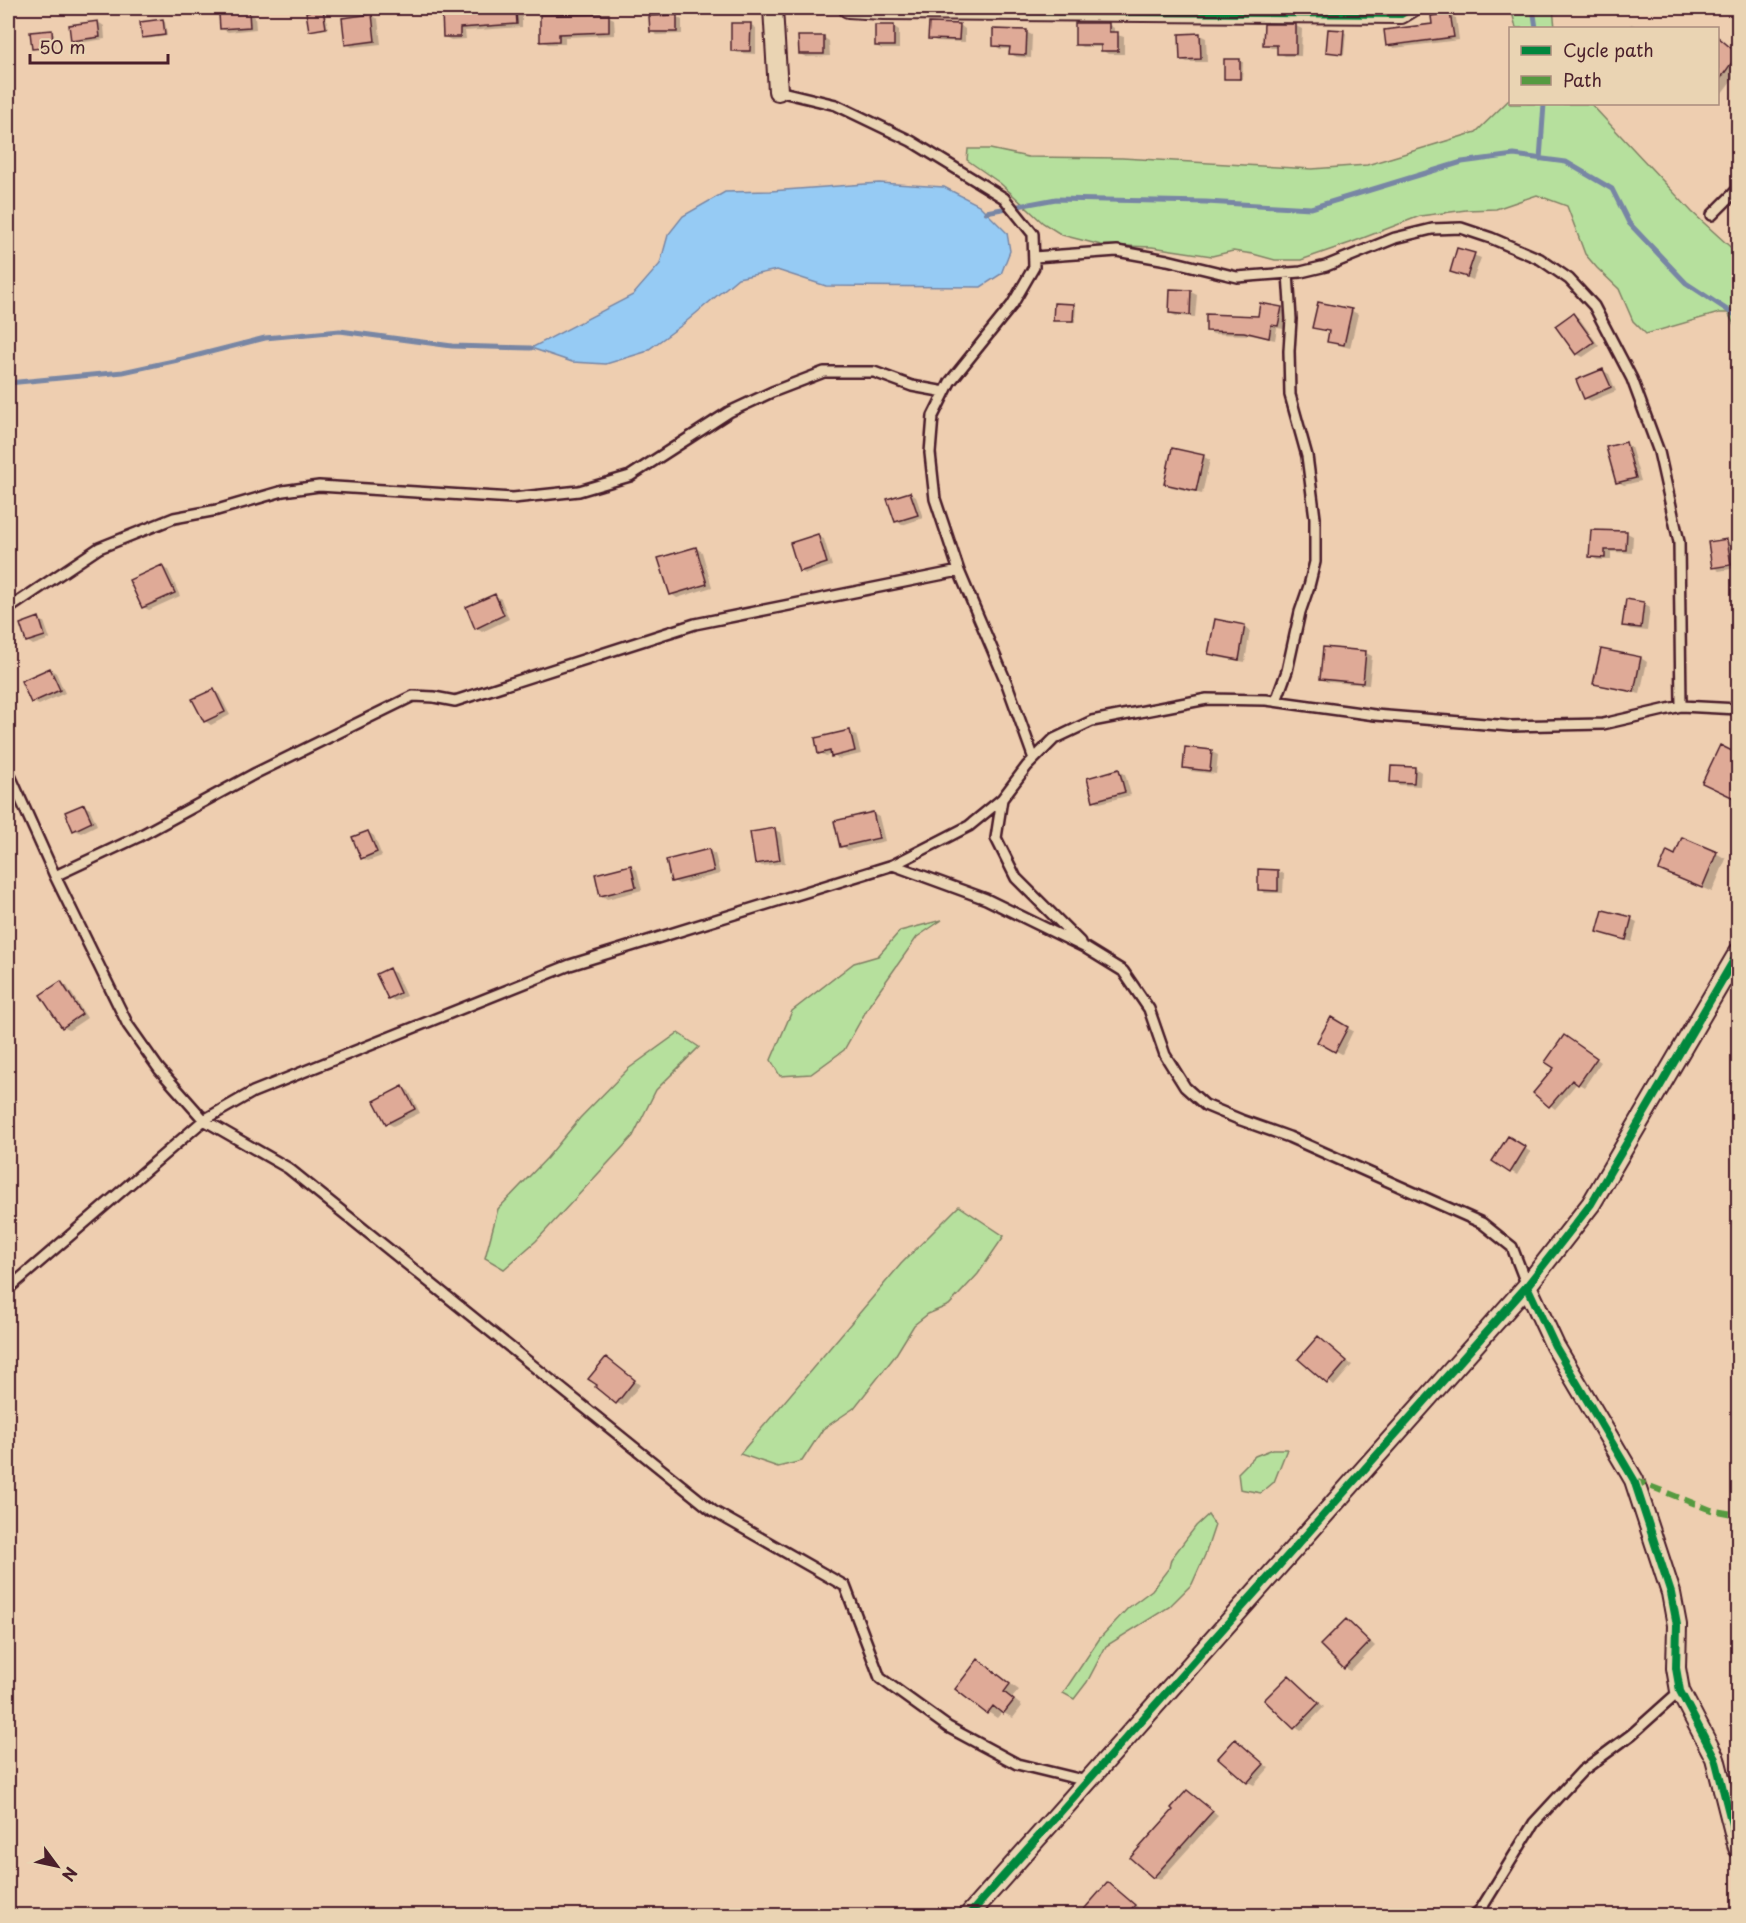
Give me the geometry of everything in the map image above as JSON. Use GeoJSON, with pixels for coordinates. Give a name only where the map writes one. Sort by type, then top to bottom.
{"type":"FeatureCollection","features":[{"type":"Feature","properties":{"kind":"street"},"geometry":{"type":"LineString","coordinates":[[773,8],[778,91]]}},
{"type":"Feature","properties":{"kind":"street"},"geometry":{"type":"LineString","coordinates":[[848,8],[1401,14],[1411,8]]}},
{"type":"Feature","properties":{"kind":"street"},"geometry":{"type":"LineString","coordinates":[[968,1916],[1527,1286],[1591,1204],[1738,953]]}},
{"type":"Feature","properties":{"kind":"street"},"geometry":{"type":"LineString","coordinates":[[1527,1286],[1555,1346],[1634,1480],[1671,1593],[1677,1625],[1676,1668],[1680,1691],[1715,1758],[1738,1848]]}},
{"type":"Feature","properties":{"kind":"lane"},"geometry":{"type":"LineString","coordinates":[[778,91],[836,105],[911,141],[1004,198],[1033,234],[1034,267],[1012,305],[950,381],[933,416],[930,453],[934,499],[967,594],[1007,684],[1034,759]]}},
{"type":"Feature","properties":{"kind":"lane"},"geometry":{"type":"LineString","coordinates":[[1712,215],[1738,189]]}},
{"type":"Feature","properties":{"kind":"lane"},"geometry":{"type":"LineString","coordinates":[[1034,257],[1118,251],[1237,277],[1288,273],[1326,266],[1395,237],[1432,228],[1461,228],[1540,259],[1569,279],[1594,306],[1632,379],[1659,452],[1679,542],[1681,706]]}},
{"type":"Feature","properties":{"kind":"lane"},"geometry":{"type":"LineString","coordinates":[[1276,701],[1287,671],[1300,612],[1315,562],[1315,518],[1307,456],[1290,395],[1291,319],[1288,273]]}},
{"type":"Feature","properties":{"kind":"lane"},"geometry":{"type":"LineString","coordinates":[[8,609],[99,548],[174,518],[217,510],[283,491],[319,486],[513,498],[579,491],[630,476],[729,412],[824,372],[874,372],[912,386],[945,392]]}},
{"type":"Feature","properties":{"kind":"lane"},"geometry":{"type":"LineString","coordinates":[[55,876],[138,837],[256,773],[413,696],[455,701],[695,624],[959,571]]}},
{"type":"Feature","properties":{"kind":"lane"},"geometry":{"type":"LineString","coordinates":[[8,1289],[204,1120],[253,1092],[570,964],[893,865],[969,826],[1002,799],[1034,759],[1054,739],[1092,721],[1207,699],[1276,701],[1375,714],[1510,726],[1603,724],[1681,706],[1738,709]]}},
{"type":"Feature","properties":{"kind":"lane"},"geometry":{"type":"LineString","coordinates":[[8,771],[55,876],[128,1025],[159,1069],[204,1120],[288,1168],[713,1511],[845,1586],[880,1678],[948,1727],[1017,1764],[1087,1781]]}},
{"type":"Feature","properties":{"kind":"lane"},"geometry":{"type":"LineString","coordinates":[[1002,799],[996,838],[1016,878],[1084,947]]}},
{"type":"Feature","properties":{"kind":"lane"},"geometry":{"type":"LineString","coordinates":[[893,865],[986,898],[1084,947],[1123,971],[1149,1009],[1165,1055],[1185,1087],[1205,1105],[1289,1137],[1482,1222],[1512,1247],[1527,1286]]}},
{"type":"Feature","properties":{"kind":"lane"},"geometry":{"type":"LineString","coordinates":[[1474,1916],[1542,1814],[1582,1771],[1632,1734],[1680,1691]]}},
{"type":"Feature","properties":{"kind":"green space"},"geometry":{"type":"Polygon","coordinates":[[[1511,8],[1553,8],[1555,27],[1516,27],[1511,8]]]}},
{"type":"Feature","properties":{"kind":"green space"},"geometry":{"type":"Polygon","coordinates":[[[1509,100],[1509,105],[1592,105],[1692,212],[1738,254],[1738,332],[1728,313],[1719,313],[1646,334],[1633,321],[1619,289],[1585,254],[1567,206],[1537,195],[1496,209],[1420,216],[1301,260],[1275,260],[1233,251],[1212,256],[1152,247],[1101,245],[1062,235],[1043,223],[1000,183],[967,160],[968,149],[990,149],[1028,157],[1122,158],[1312,169],[1367,165],[1476,132],[1509,100]]]}},
{"type":"Feature","properties":{"kind":"green space"},"geometry":{"type":"Polygon","coordinates":[[[942,920],[917,937],[870,1004],[844,1050],[811,1074],[780,1076],[771,1060],[792,1011],[854,963],[878,956],[900,931],[942,920]]]}},
{"type":"Feature","properties":{"kind":"green space"},"geometry":{"type":"Polygon","coordinates":[[[678,1033],[699,1047],[656,1090],[633,1136],[536,1241],[504,1269],[485,1258],[498,1209],[547,1158],[580,1118],[628,1069],[678,1033]]]}},
{"type":"Feature","properties":{"kind":"green space"},"geometry":{"type":"Polygon","coordinates":[[[959,1206],[1004,1236],[978,1274],[949,1305],[928,1314],[914,1325],[895,1356],[854,1408],[823,1429],[802,1461],[778,1467],[740,1454],[901,1264],[959,1206]]]}},
{"type":"Feature","properties":{"kind":"green space"},"geometry":{"type":"Polygon","coordinates":[[[1273,1449],[1287,1449],[1274,1482],[1261,1493],[1240,1489],[1238,1473],[1255,1456],[1273,1449]]]}},
{"type":"Feature","properties":{"kind":"green space"},"geometry":{"type":"Polygon","coordinates":[[[1208,1515],[1215,1525],[1192,1584],[1169,1607],[1106,1646],[1087,1682],[1074,1699],[1063,1693],[1100,1638],[1128,1608],[1152,1590],[1169,1568],[1171,1559],[1196,1526],[1208,1515]]]}},
{"type":"Feature","properties":{"kind":"water"},"geometry":{"type":"Polygon","coordinates":[[[879,183],[944,187],[979,205],[1007,233],[1010,251],[1001,274],[981,287],[826,286],[777,270],[738,278],[682,325],[645,352],[606,364],[572,362],[531,348],[633,295],[660,264],[668,235],[683,216],[725,192],[879,183]]]}},
{"type":"Feature","properties":{"kind":"building"},"geometry":{"type":"Polygon","coordinates":[[[323,9],[326,28],[309,31],[306,12],[323,9]]]}},
{"type":"Feature","properties":{"kind":"building"},"geometry":{"type":"Polygon","coordinates":[[[516,10],[517,24],[460,28],[460,37],[443,37],[442,12],[516,10]]]}},
{"type":"Feature","properties":{"kind":"building"},"geometry":{"type":"Polygon","coordinates":[[[249,12],[250,27],[220,29],[219,14],[249,12]]]}},
{"type":"Feature","properties":{"kind":"building"},"geometry":{"type":"Polygon","coordinates":[[[1450,13],[1454,37],[1386,46],[1384,30],[1432,24],[1431,16],[1450,13]]]}},
{"type":"Feature","properties":{"kind":"building"},"geometry":{"type":"Polygon","coordinates":[[[372,14],[375,41],[345,45],[342,18],[372,14]]]}},
{"type":"Feature","properties":{"kind":"building"},"geometry":{"type":"Polygon","coordinates":[[[609,14],[609,32],[559,34],[559,41],[540,42],[540,15],[609,14]]]}},
{"type":"Feature","properties":{"kind":"building"},"geometry":{"type":"Polygon","coordinates":[[[677,15],[677,32],[650,32],[649,16],[677,15]]]}},
{"type":"Feature","properties":{"kind":"building"},"geometry":{"type":"Polygon","coordinates":[[[163,19],[165,35],[142,38],[140,22],[163,19]]]}},
{"type":"Feature","properties":{"kind":"building"},"geometry":{"type":"Polygon","coordinates":[[[98,21],[100,37],[71,41],[69,25],[98,21]]]}},
{"type":"Feature","properties":{"kind":"building"},"geometry":{"type":"Polygon","coordinates":[[[731,23],[751,23],[750,51],[731,51],[731,23]]]}},
{"type":"Feature","properties":{"kind":"building"},"geometry":{"type":"Polygon","coordinates":[[[929,23],[960,24],[959,40],[928,39],[929,23]]]}},
{"type":"Feature","properties":{"kind":"building"},"geometry":{"type":"Polygon","coordinates":[[[1075,23],[1109,23],[1109,32],[1118,32],[1118,51],[1101,51],[1101,45],[1075,45],[1075,23]]]}},
{"type":"Feature","properties":{"kind":"building"},"geometry":{"type":"Polygon","coordinates":[[[1264,24],[1296,24],[1296,54],[1277,54],[1277,45],[1263,45],[1264,24]]]}},
{"type":"Feature","properties":{"kind":"building"},"geometry":{"type":"Polygon","coordinates":[[[875,25],[894,25],[894,46],[875,46],[875,25]]]}},
{"type":"Feature","properties":{"kind":"building"},"geometry":{"type":"Polygon","coordinates":[[[993,29],[1027,30],[1026,55],[1009,54],[1010,47],[993,46],[993,29]]]}},
{"type":"Feature","properties":{"kind":"building"},"geometry":{"type":"Polygon","coordinates":[[[1328,29],[1344,30],[1342,54],[1326,52],[1328,29]]]}},
{"type":"Feature","properties":{"kind":"building"},"geometry":{"type":"Polygon","coordinates":[[[52,30],[53,47],[32,49],[30,32],[52,30]]]}},
{"type":"Feature","properties":{"kind":"building"},"geometry":{"type":"Polygon","coordinates":[[[1200,33],[1201,59],[1180,60],[1179,34],[1200,33]]]}},
{"type":"Feature","properties":{"kind":"building"},"geometry":{"type":"Polygon","coordinates":[[[798,36],[824,36],[824,54],[799,54],[798,36]]]}},
{"type":"Feature","properties":{"kind":"building"},"geometry":{"type":"Polygon","coordinates":[[[1719,38],[1738,54],[1719,81],[1719,38]]]}},
{"type":"Feature","properties":{"kind":"building"},"geometry":{"type":"Polygon","coordinates":[[[1224,59],[1240,59],[1240,79],[1224,79],[1224,59]]]}},
{"type":"Feature","properties":{"kind":"building"},"geometry":{"type":"Polygon","coordinates":[[[1457,248],[1475,253],[1467,277],[1450,272],[1457,248]]]}},
{"type":"Feature","properties":{"kind":"building"},"geometry":{"type":"Polygon","coordinates":[[[1170,289],[1191,290],[1190,315],[1169,313],[1170,289]]]}},
{"type":"Feature","properties":{"kind":"building"},"geometry":{"type":"Polygon","coordinates":[[[1318,302],[1352,309],[1344,345],[1327,342],[1329,331],[1312,328],[1318,302]]]}},
{"type":"Feature","properties":{"kind":"building"},"geometry":{"type":"Polygon","coordinates":[[[1054,303],[1074,304],[1073,321],[1053,321],[1054,303]]]}},
{"type":"Feature","properties":{"kind":"building"},"geometry":{"type":"Polygon","coordinates":[[[1260,303],[1282,307],[1278,326],[1271,325],[1269,338],[1244,332],[1206,331],[1206,314],[1258,316],[1260,303]]]}},
{"type":"Feature","properties":{"kind":"building"},"geometry":{"type":"Polygon","coordinates":[[[1573,313],[1594,342],[1576,355],[1555,326],[1573,313]]]}},
{"type":"Feature","properties":{"kind":"building"},"geometry":{"type":"Polygon","coordinates":[[[1603,369],[1611,387],[1584,399],[1576,380],[1603,369]]]}},
{"type":"Feature","properties":{"kind":"building"},"geometry":{"type":"Polygon","coordinates":[[[1626,442],[1636,478],[1616,483],[1606,447],[1626,442]]]}},
{"type":"Feature","properties":{"kind":"building"},"geometry":{"type":"Polygon","coordinates":[[[1172,448],[1204,455],[1196,491],[1164,484],[1172,448]]]}},
{"type":"Feature","properties":{"kind":"building"},"geometry":{"type":"Polygon","coordinates":[[[910,492],[918,515],[895,522],[887,499],[910,492]]]}},
{"type":"Feature","properties":{"kind":"building"},"geometry":{"type":"Polygon","coordinates":[[[1591,530],[1627,531],[1626,550],[1605,550],[1605,558],[1589,557],[1591,530]]]}},
{"type":"Feature","properties":{"kind":"building"},"geometry":{"type":"Polygon","coordinates":[[[818,534],[827,563],[799,572],[790,543],[818,534]]]}},
{"type":"Feature","properties":{"kind":"building"},"geometry":{"type":"Polygon","coordinates":[[[1727,539],[1731,565],[1712,568],[1708,542],[1727,539]]]}},
{"type":"Feature","properties":{"kind":"building"},"geometry":{"type":"Polygon","coordinates":[[[696,547],[707,584],[670,595],[658,558],[696,547]]]}},
{"type":"Feature","properties":{"kind":"building"},"geometry":{"type":"Polygon","coordinates":[[[162,565],[175,593],[142,608],[129,580],[162,565]]]}},
{"type":"Feature","properties":{"kind":"building"},"geometry":{"type":"Polygon","coordinates":[[[495,594],[504,615],[475,629],[466,607],[495,594]]]}},
{"type":"Feature","properties":{"kind":"building"},"geometry":{"type":"Polygon","coordinates":[[[1626,599],[1644,602],[1641,628],[1622,626],[1626,599]]]}},
{"type":"Feature","properties":{"kind":"building"},"geometry":{"type":"Polygon","coordinates":[[[39,617],[45,636],[26,642],[20,624],[39,617]]]}},
{"type":"Feature","properties":{"kind":"building"},"geometry":{"type":"Polygon","coordinates":[[[1215,619],[1245,625],[1239,660],[1208,654],[1215,619]]]}},
{"type":"Feature","properties":{"kind":"building"},"geometry":{"type":"Polygon","coordinates":[[[1323,647],[1366,651],[1363,683],[1320,679],[1323,647]]]}},
{"type":"Feature","properties":{"kind":"building"},"geometry":{"type":"Polygon","coordinates":[[[1601,649],[1641,657],[1634,692],[1593,684],[1601,649]]]}},
{"type":"Feature","properties":{"kind":"building"},"geometry":{"type":"Polygon","coordinates":[[[50,668],[60,690],[31,703],[21,681],[50,668]]]}},
{"type":"Feature","properties":{"kind":"building"},"geometry":{"type":"Polygon","coordinates":[[[214,689],[225,712],[204,722],[192,699],[214,689]]]}},
{"type":"Feature","properties":{"kind":"building"},"geometry":{"type":"Polygon","coordinates":[[[850,730],[855,751],[831,757],[830,751],[818,754],[815,738],[850,730]]]}},
{"type":"Feature","properties":{"kind":"building"},"geometry":{"type":"Polygon","coordinates":[[[1720,745],[1738,754],[1738,800],[1702,783],[1720,745]]]}},
{"type":"Feature","properties":{"kind":"building"},"geometry":{"type":"Polygon","coordinates":[[[1185,747],[1212,750],[1210,771],[1183,768],[1185,747]]]}},
{"type":"Feature","properties":{"kind":"building"},"geometry":{"type":"Polygon","coordinates":[[[1391,766],[1415,767],[1414,783],[1390,782],[1391,766]]]}},
{"type":"Feature","properties":{"kind":"building"},"geometry":{"type":"Polygon","coordinates":[[[1119,769],[1125,792],[1093,801],[1087,778],[1119,769]]]}},
{"type":"Feature","properties":{"kind":"building"},"geometry":{"type":"Polygon","coordinates":[[[84,804],[92,822],[73,831],[65,812],[84,804]]]}},
{"type":"Feature","properties":{"kind":"building"},"geometry":{"type":"Polygon","coordinates":[[[873,812],[879,838],[840,847],[834,821],[873,812]]]}},
{"type":"Feature","properties":{"kind":"building"},"geometry":{"type":"Polygon","coordinates":[[[775,828],[780,860],[755,864],[750,832],[775,828]]]}},
{"type":"Feature","properties":{"kind":"building"},"geometry":{"type":"Polygon","coordinates":[[[368,831],[377,852],[361,859],[352,837],[368,831]]]}},
{"type":"Feature","properties":{"kind":"building"},"geometry":{"type":"Polygon","coordinates":[[[1682,837],[1717,852],[1702,888],[1659,870],[1667,851],[1675,855],[1682,837]]]}},
{"type":"Feature","properties":{"kind":"building"},"geometry":{"type":"Polygon","coordinates":[[[709,849],[714,871],[671,882],[666,860],[709,849]]]}},
{"type":"Feature","properties":{"kind":"building"},"geometry":{"type":"Polygon","coordinates":[[[631,865],[636,887],[600,896],[595,874],[631,865]]]}},
{"type":"Feature","properties":{"kind":"building"},"geometry":{"type":"Polygon","coordinates":[[[1258,869],[1278,870],[1278,891],[1258,890],[1258,869]]]}},
{"type":"Feature","properties":{"kind":"building"},"geometry":{"type":"Polygon","coordinates":[[[1603,910],[1632,917],[1626,940],[1597,932],[1603,910]]]}},
{"type":"Feature","properties":{"kind":"building"},"geometry":{"type":"Polygon","coordinates":[[[389,968],[400,993],[388,999],[376,974],[389,968]]]}},
{"type":"Feature","properties":{"kind":"building"},"geometry":{"type":"Polygon","coordinates":[[[61,981],[82,1014],[62,1028],[40,995],[61,981]]]}},
{"type":"Feature","properties":{"kind":"building"},"geometry":{"type":"Polygon","coordinates":[[[1331,1017],[1348,1027],[1335,1052],[1317,1042],[1331,1017]]]}},
{"type":"Feature","properties":{"kind":"building"},"geometry":{"type":"Polygon","coordinates":[[[1564,1035],[1597,1058],[1578,1085],[1572,1080],[1549,1107],[1533,1093],[1554,1068],[1545,1062],[1564,1035]]]}},
{"type":"Feature","properties":{"kind":"building"},"geometry":{"type":"Polygon","coordinates":[[[403,1086],[415,1109],[386,1124],[374,1101],[403,1086]]]}},
{"type":"Feature","properties":{"kind":"building"},"geometry":{"type":"Polygon","coordinates":[[[1508,1136],[1526,1147],[1510,1173],[1492,1161],[1508,1136]]]}},
{"type":"Feature","properties":{"kind":"building"},"geometry":{"type":"Polygon","coordinates":[[[1318,1336],[1347,1361],[1327,1384],[1298,1359],[1318,1336]]]}},
{"type":"Feature","properties":{"kind":"building"},"geometry":{"type":"Polygon","coordinates":[[[606,1357],[635,1380],[616,1404],[588,1379],[606,1357]]]}},
{"type":"Feature","properties":{"kind":"building"},"geometry":{"type":"Polygon","coordinates":[[[1346,1619],[1370,1642],[1344,1669],[1320,1645],[1346,1619]]]}},
{"type":"Feature","properties":{"kind":"building"},"geometry":{"type":"Polygon","coordinates":[[[978,1659],[1010,1684],[1004,1692],[1014,1700],[1003,1714],[993,1706],[987,1714],[955,1689],[978,1659]]]}},
{"type":"Feature","properties":{"kind":"building"},"geometry":{"type":"Polygon","coordinates":[[[1289,1675],[1319,1703],[1294,1729],[1264,1700],[1289,1675]]]}},
{"type":"Feature","properties":{"kind":"building"},"geometry":{"type":"Polygon","coordinates":[[[1235,1739],[1264,1764],[1247,1783],[1218,1758],[1235,1739]]]}},
{"type":"Feature","properties":{"kind":"building"},"geometry":{"type":"Polygon","coordinates":[[[1187,1790],[1213,1811],[1153,1878],[1130,1858],[1173,1810],[1171,1808],[1187,1790]]]}},
{"type":"Feature","properties":{"kind":"building"},"geometry":{"type":"Polygon","coordinates":[[[1108,1882],[1135,1905],[1125,1916],[1078,1916],[1108,1882]]]}},
{"type":"Feature","properties":{"kind":"waterway"},"geometry":{"type":"LineString","coordinates":[[1533,8],[1536,27]]}},
{"type":"Feature","properties":{"kind":"waterway"},"geometry":{"type":"LineString","coordinates":[[1540,159],[1544,105]]}},
{"type":"Feature","properties":{"kind":"waterway"},"geometry":{"type":"LineString","coordinates":[[986,212],[1056,199],[1206,202],[1311,208],[1462,162],[1514,155],[1566,162],[1612,189],[1629,223],[1686,283],[1738,317]]}},
{"type":"Feature","properties":{"kind":"waterway"},"geometry":{"type":"LineString","coordinates":[[8,383],[123,372],[265,338],[340,331],[452,346],[531,348]]}},
{"type":"Feature","properties":{"kind":"marked path"},"geometry":{"type":"LineString","coordinates":[[1634,1480],[1711,1510],[1738,1515]]}},
{"type":"Feature","properties":{"kind":"cycle path"},"geometry":{"type":"LineString","coordinates":[[848,8],[1401,14],[1411,8]]}},
{"type":"Feature","properties":{"kind":"cycle path"},"geometry":{"type":"LineString","coordinates":[[968,1916],[1527,1286],[1591,1204],[1738,953]]}},
{"type":"Feature","properties":{"kind":"cycle path"},"geometry":{"type":"LineString","coordinates":[[1527,1286],[1555,1346],[1634,1480],[1671,1593],[1677,1625],[1676,1668],[1680,1691],[1715,1758],[1738,1848]]}}]}
